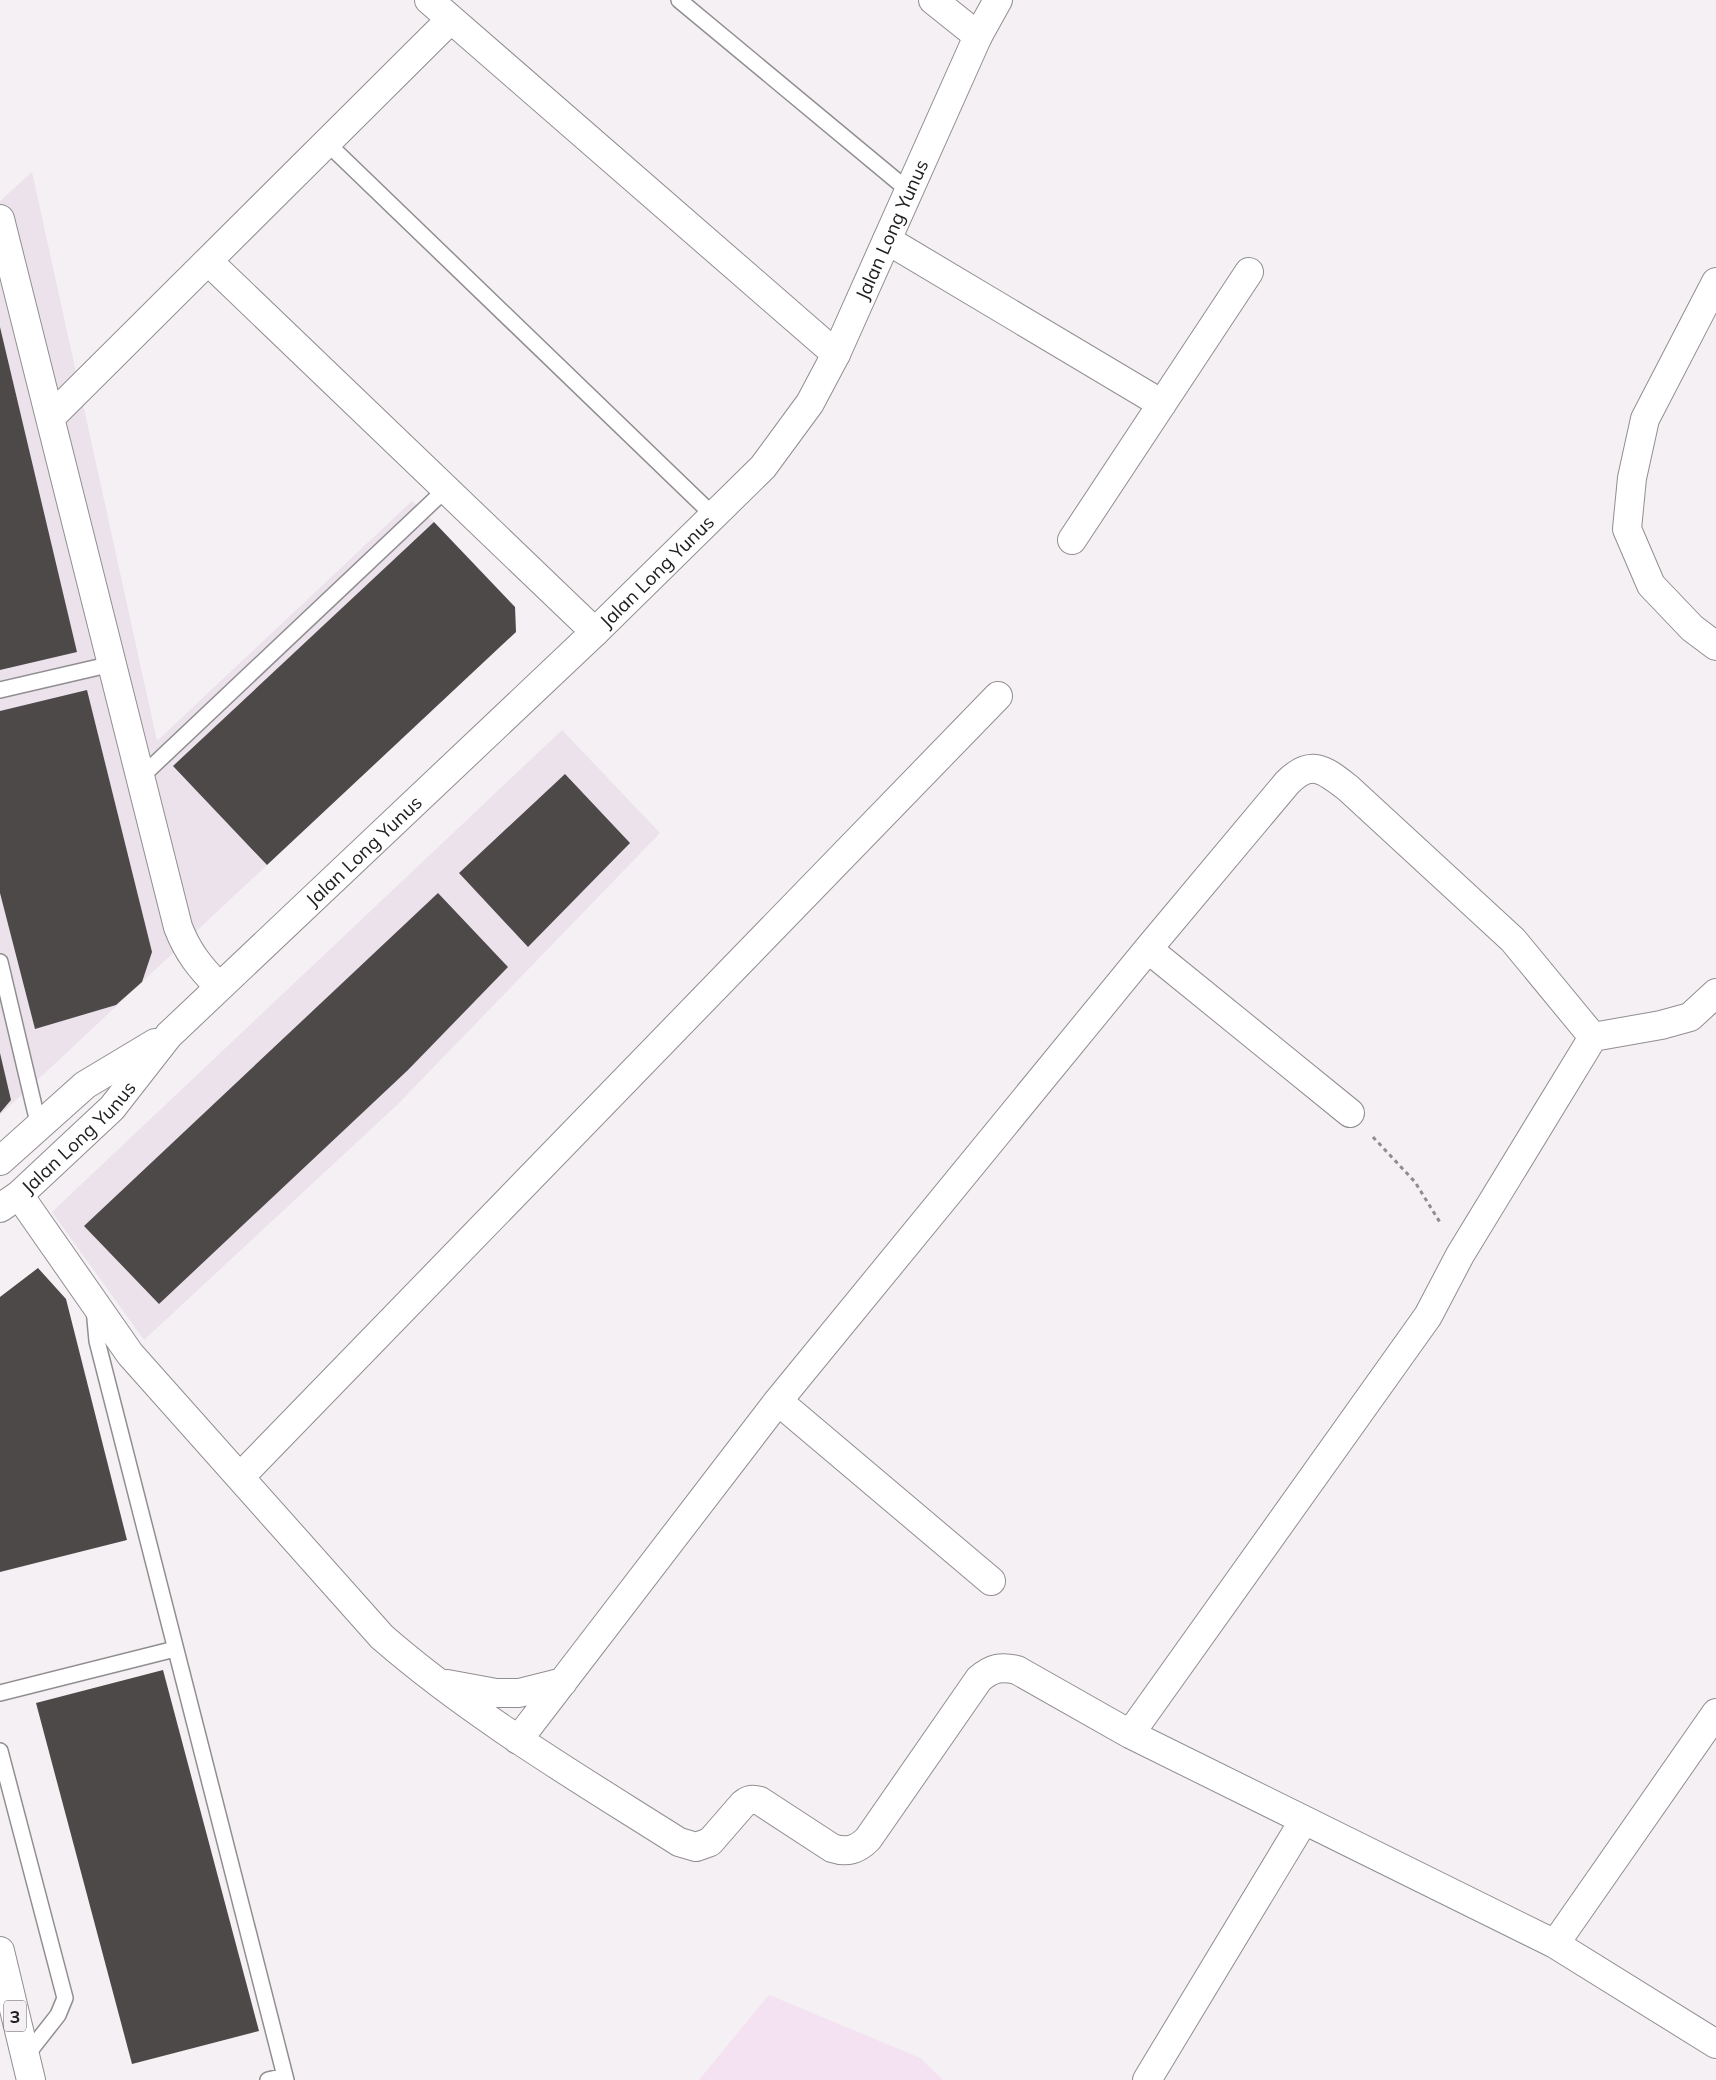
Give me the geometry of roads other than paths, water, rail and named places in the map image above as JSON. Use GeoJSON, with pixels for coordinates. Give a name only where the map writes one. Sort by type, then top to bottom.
{"type":"FeatureCollection","features":[{"type":"Feature","properties":{"kind":"main road"},"geometry":{"type":"LineString","coordinates":[[429,0],[836,354]]}},
{"type":"Feature","properties":{"kind":"main road"},"geometry":{"type":"LineString","coordinates":[[933,0],[978,36]]}},
{"type":"Feature","properties":{"kind":"main road","name":"Jalan Long Yunus"},"geometry":{"type":"LineString","coordinates":[[9,1202],[112,1108],[169,1035],[594,632],[763,467],[810,403],[836,354],[978,36],[998,0]]}},
{"type":"Feature","properties":{"kind":"main road"},"geometry":{"type":"LineString","coordinates":[[50,418],[451,19]]}},
{"type":"Feature","properties":{"kind":"main road"},"geometry":{"type":"LineString","coordinates":[[0,219],[178,927],[185,946],[196,962],[219,987]]}},
{"type":"Feature","properties":{"kind":"main road"},"geometry":{"type":"LineString","coordinates":[[887,240],[1162,404]]}},
{"type":"Feature","properties":{"kind":"main road"},"geometry":{"type":"LineString","coordinates":[[208,261],[594,632]]}},
{"type":"Feature","properties":{"kind":"main road"},"geometry":{"type":"LineString","coordinates":[[1072,540],[1250,272]]}},
{"type":"Feature","properties":{"kind":"main road"},"geometry":{"type":"LineString","coordinates":[[1716,282],[1644,419],[1632,478],[1627,529],[1650,585],[1692,628],[1716,646]]}},
{"type":"Feature","properties":{"kind":"main road"},"geometry":{"type":"LineString","coordinates":[[241,1476],[998,696]]}},
{"type":"Feature","properties":{"kind":"main road"},"geometry":{"type":"LineString","coordinates":[[518,1740],[778,1401],[1148,949],[1287,783],[1302,770],[1311,768],[1321,770],[1330,774],[1348,788],[1513,940],[1593,1037]]}},
{"type":"Feature","properties":{"kind":"main road"},"geometry":{"type":"LineString","coordinates":[[1148,949],[1350,1113]]}},
{"type":"Feature","properties":{"kind":"main road"},"geometry":{"type":"LineString","coordinates":[[1130,1734],[1428,1316],[1460,1255],[1593,1037],[1690,1017],[1716,993]]}},
{"type":"Feature","properties":{"kind":"main road","name":"Jalan Long Yunus"},"geometry":{"type":"LineString","coordinates":[[0,1161],[85,1085],[169,1035]]}},
{"type":"Feature","properties":{"kind":"main road"},"geometry":{"type":"LineString","coordinates":[[9,1202],[93,1302],[130,1354],[241,1476],[382,1637],[518,1740],[679,1842],[696,1846],[710,1842],[720,1833],[743,1804],[748,1800],[754,1800],[760,1801],[832,1848],[852,1851],[868,1839],[979,1679],[996,1668],[1007,1668],[1017,1670],[1130,1734],[1555,1944],[1716,2044]]}},
{"type":"Feature","properties":{"kind":"main road"},"geometry":{"type":"LineString","coordinates":[[778,1401],[991,1581]]}},
{"type":"Feature","properties":{"kind":"main road"},"geometry":{"type":"LineString","coordinates":[[440,1682],[496,1693],[519,1693],[563,1682]]}},
{"type":"Feature","properties":{"kind":"main road"},"geometry":{"type":"LineString","coordinates":[[1555,1944],[1716,1713]]}},
{"type":"Feature","properties":{"kind":"main road"},"geometry":{"type":"LineString","coordinates":[[1148,2080],[1304,1820]]}},
{"type":"Feature","properties":{"kind":"main road","name":"3"},"geometry":{"type":"LineString","coordinates":[[0,1952],[28,2069]]}},
{"type":"Feature","properties":{"kind":"lane"},"geometry":{"type":"LineString","coordinates":[[679,0],[909,191]]}},
{"type":"Feature","properties":{"kind":"lane"},"geometry":{"type":"LineString","coordinates":[[326,143],[714,516]]}},
{"type":"Feature","properties":{"kind":"lane"},"geometry":{"type":"LineString","coordinates":[[141,777],[446,489]]}},
{"type":"Feature","properties":{"kind":"lane"},"geometry":{"type":"LineString","coordinates":[[0,690],[112,664]]}},
{"type":"Feature","properties":{"kind":"lane"},"geometry":{"type":"LineString","coordinates":[[0,962],[39,1127]]}},
{"type":"Feature","properties":{"kind":"lane"},"geometry":{"type":"LineString","coordinates":[[93,1302],[97,1341],[285,2078],[268,2080]]}},
{"type":"Feature","properties":{"kind":"lane"},"geometry":{"type":"LineString","coordinates":[[0,1692],[176,1650]]}},
{"type":"Feature","properties":{"kind":"lane"},"geometry":{"type":"LineString","coordinates":[[0,1751],[65,1998],[58,2015],[28,2069]]}}]}
